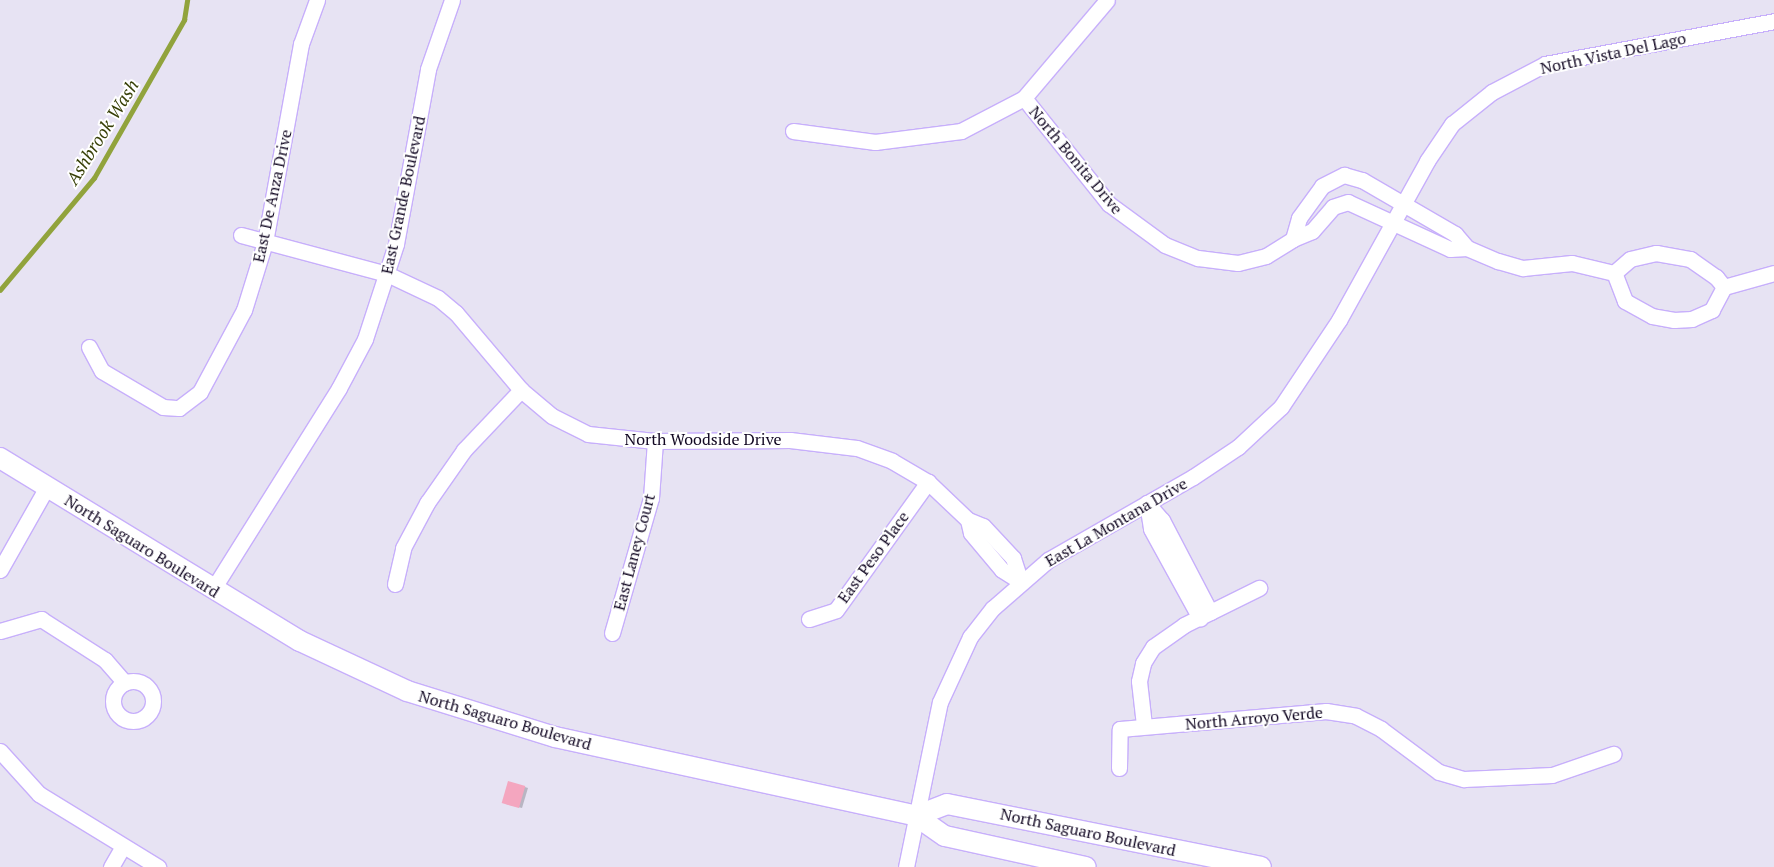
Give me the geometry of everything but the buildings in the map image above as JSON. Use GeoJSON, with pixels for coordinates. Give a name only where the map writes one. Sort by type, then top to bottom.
{"type":"FeatureCollection","features":[{"type":"Feature","properties":{"kind":"main road","name":"North Saguaro Boulevard"},"geometry":{"type":"LineString","coordinates":[[0,458],[300,641],[456,710],[555,737],[916,816],[945,836],[1086,867]]}},
{"type":"Feature","properties":{"kind":"main road","name":"North Saguaro Boulevard"},"geometry":{"type":"LineString","coordinates":[[916,816],[947,804],[1261,867]]}},
{"type":"Feature","properties":{"kind":"street","name":"East De Anza Drive"},"geometry":{"type":"LineString","coordinates":[[89,347],[102,370],[148,400],[163,407],[179,408],[200,392],[244,310],[265,242],[302,44],[317,0]]}},
{"type":"Feature","properties":{"kind":"street","name":"East Grande Boulevard"},"geometry":{"type":"LineString","coordinates":[[213,589],[353,363],[387,274],[428,69],[452,0]]}},
{"type":"Feature","properties":{"kind":"street"},"geometry":{"type":"LineString","coordinates":[[793,131],[875,142],[919,139],[961,131],[1024,98],[1107,0]]}},
{"type":"Feature","properties":{"kind":"street","name":"North Vista Del Lago"},"geometry":{"type":"LineString","coordinates":[[1399,213],[1452,124],[1492,92],[1530,70],[1774,21]]}},
{"type":"Feature","properties":{"kind":"street","name":"North Bonita Drive"},"geometry":{"type":"LineString","coordinates":[[1024,98],[1109,204],[1165,245],[1198,258],[1238,262],[1266,256],[1292,239],[1312,231],[1340,203]]}},
{"type":"Feature","properties":{"kind":"street"},"geometry":{"type":"LineString","coordinates":[[1292,239],[1303,211],[1331,180],[1344,175],[1362,180],[1399,213],[1450,249],[1467,248],[1523,268],[1572,263],[1614,273],[1641,255],[1670,254],[1702,265],[1724,287]]}},
{"type":"Feature","properties":{"kind":"street"},"geometry":{"type":"LineString","coordinates":[[1331,180],[1340,203],[1399,213]]}},
{"type":"Feature","properties":{"kind":"street","name":"East La Montana Drive"},"geometry":{"type":"LineString","coordinates":[[906,867],[940,702],[959,654],[993,608],[1048,560],[1147,504],[1238,447],[1281,407],[1339,320],[1399,213]]}},
{"type":"Feature","properties":{"kind":"street","name":"North Woodside Drive"},"geometry":{"type":"LineString","coordinates":[[241,236],[387,274],[438,298],[456,312],[521,390],[552,416],[588,434],[655,441],[790,440],[857,448],[928,482],[968,520],[983,526],[1013,558],[1021,582]]}},
{"type":"Feature","properties":{"kind":"street"},"geometry":{"type":"LineString","coordinates":[[1614,273],[1625,301],[1652,316],[1674,320],[1707,313],[1724,287],[1774,273]]}},
{"type":"Feature","properties":{"kind":"street"},"geometry":{"type":"LineString","coordinates":[[395,584],[403,548],[426,503],[464,450],[521,390]]}},
{"type":"Feature","properties":{"kind":"street","name":"East Laney Court"},"geometry":{"type":"LineString","coordinates":[[612,632],[650,498],[655,441]]}},
{"type":"Feature","properties":{"kind":"street","name":"East Peso Place"},"geometry":{"type":"LineString","coordinates":[[809,620],[836,610],[928,482]]}},
{"type":"Feature","properties":{"kind":"street"},"geometry":{"type":"LineString","coordinates":[[0,570],[47,487]]}},
{"type":"Feature","properties":{"kind":"street"},"geometry":{"type":"LineString","coordinates":[[1147,504],[1151,529],[1205,615]]}},
{"type":"Feature","properties":{"kind":"street"},"geometry":{"type":"LineString","coordinates":[[1144,725],[1139,681],[1143,663],[1154,647],[1205,615],[1259,588]]}},
{"type":"Feature","properties":{"kind":"street"},"geometry":{"type":"LineString","coordinates":[[0,631],[41,619],[105,660],[125,682]]}},
{"type":"Feature","properties":{"kind":"street","name":"North Arroyo Verde"},"geometry":{"type":"LineString","coordinates":[[1119,768],[1120,729],[1144,725],[1326,711],[1356,716],[1381,729],[1439,772],[1464,779],[1552,775],[1613,754]]}},
{"type":"Feature","properties":{"kind":"street"},"geometry":{"type":"LineString","coordinates":[[0,751],[39,794],[158,867]]}},
{"type":"Feature","properties":{"kind":"street"},"geometry":{"type":"LineString","coordinates":[[111,867],[123,846]]}},
{"type":"Feature","properties":{"kind":"waterway","name":"Ashbrook Wash"},"geometry":{"type":"LineString","coordinates":[[0,290],[94,178],[184,20],[187,0]]}}]}
